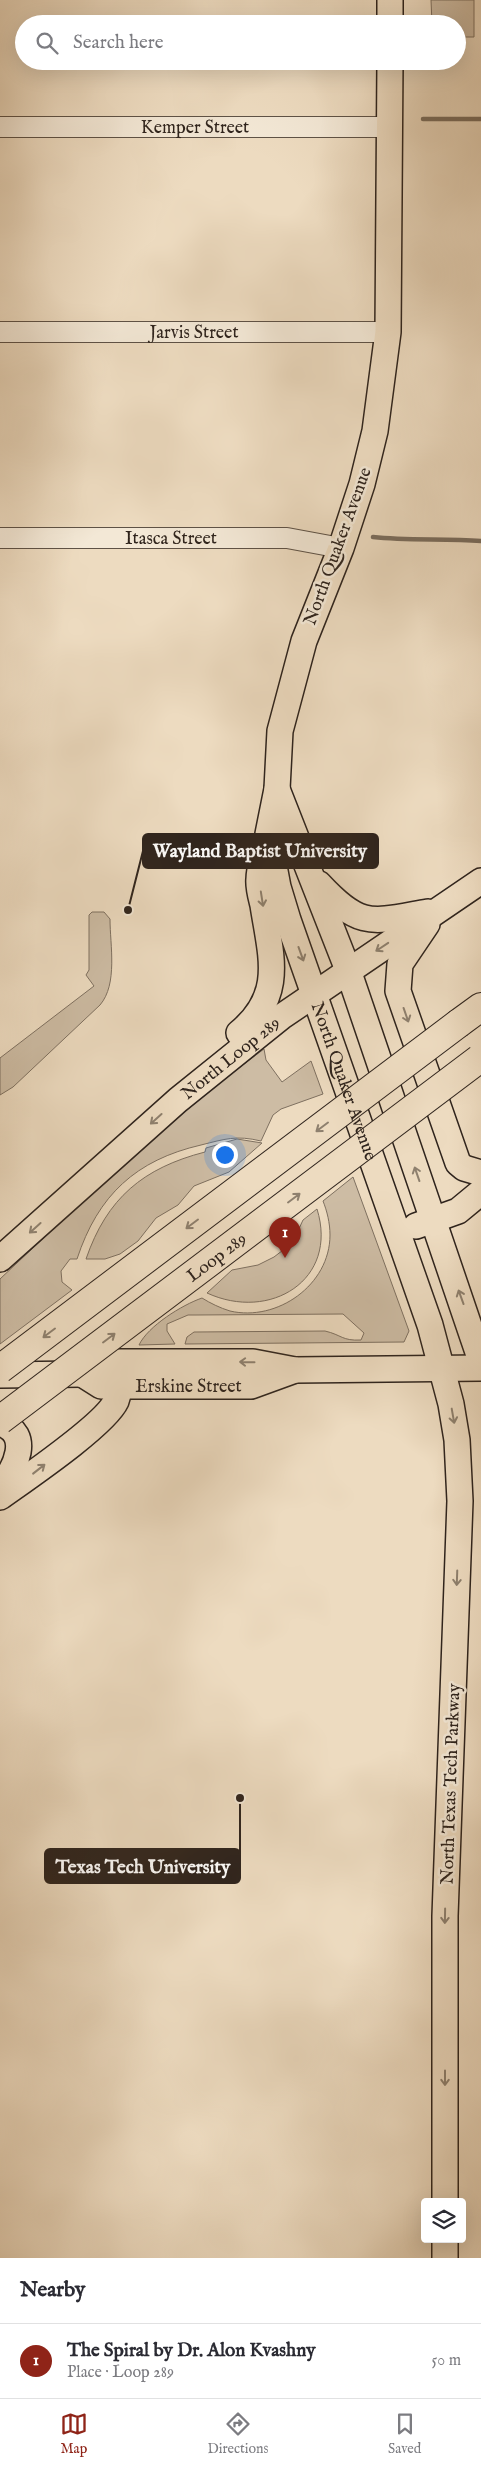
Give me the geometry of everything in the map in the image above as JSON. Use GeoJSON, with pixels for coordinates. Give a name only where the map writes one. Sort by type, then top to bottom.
{"type":"FeatureCollection","features":[{"type":"Feature","properties":{"kind":"highway"},"geometry":{"type":"LineString","coordinates":[[0,1369],[481,1007]]}},
{"type":"Feature","properties":{"kind":"highway","name":"Loop 289"},"geometry":{"type":"LineString","coordinates":[[0,1421],[480,1058]]}},
{"type":"Feature","properties":{"kind":"main road"},"geometry":{"type":"LineString","coordinates":[[390,0],[390,15]]}},
{"type":"Feature","properties":{"kind":"main road","name":"North Quaker Avenue"},"geometry":{"type":"LineString","coordinates":[[390,70],[388,332],[375,431],[362,484],[341,548],[308,630],[292,678],[280,731],[277,789],[268,834],[278,887],[443,1368]]}},
{"type":"Feature","properties":{"kind":"main road","name":"North Quaker Avenue"},"geometry":{"type":"LineString","coordinates":[[277,789],[348,970],[464,1306],[481,1361]]}},
{"type":"Feature","properties":{"kind":"main road"},"geometry":{"type":"LineString","coordinates":[[178,1100],[199,1066],[255,1020],[267,997],[271,966],[258,879],[268,834]]}},
{"type":"Feature","properties":{"kind":"main road"},"geometry":{"type":"LineString","coordinates":[[312,876],[336,902],[353,915],[367,920],[385,920],[438,910]]}},
{"type":"Feature","properties":{"kind":"main road","name":"North Loop 289"},"geometry":{"type":"LineString","coordinates":[[0,1259],[178,1100],[315,993],[481,881]]}},
{"type":"Feature","properties":{"kind":"main road"},"geometry":{"type":"LineString","coordinates":[[438,910],[400,964],[398,991],[458,1163],[464,1168],[481,1173]]}},
{"type":"Feature","properties":{"kind":"main road"},"geometry":{"type":"LineString","coordinates":[[397,1231],[458,1211],[481,1192]]}},
{"type":"Feature","properties":{"kind":"main road","name":"Erskine Street"},"geometry":{"type":"LineString","coordinates":[[0,1375],[91,1368],[253,1362],[295,1370],[481,1368]]}},
{"type":"Feature","properties":{"kind":"main road","name":"Erskine Street"},"geometry":{"type":"LineString","coordinates":[[91,1368],[101,1386],[251,1386],[295,1370]]}},
{"type":"Feature","properties":{"kind":"main road","name":"North Texas Tech Parkway"},"geometry":{"type":"LineString","coordinates":[[443,1368],[457,1440],[460,1501],[445,1916],[445,2198]]}},
{"type":"Feature","properties":{"kind":"main road"},"geometry":{"type":"LineString","coordinates":[[0,1497],[100,1419],[115,1402],[118,1386]]}},
{"type":"Feature","properties":{"kind":"main road"},"geometry":{"type":"LineString","coordinates":[[0,1421],[11,1428],[17,1437],[18,1450],[16,1466],[0,1487]]}},
{"type":"Feature","properties":{"kind":"main road"},"geometry":{"type":"LineString","coordinates":[[445,2243],[445,2258]]}},
{"type":"Feature","properties":{"kind":"street","name":"Kemper Street"},"geometry":{"type":"LineString","coordinates":[[0,127],[390,127]]}},
{"type":"Feature","properties":{"kind":"street","name":"Jarvis Street"},"geometry":{"type":"LineString","coordinates":[[0,332],[388,332]]}},
{"type":"Feature","properties":{"kind":"street","name":"Itasca Street"},"geometry":{"type":"LineString","coordinates":[[0,538],[287,538],[341,548]]}},
{"type":"Feature","properties":{"kind":"shaded area"},"geometry":{"type":"Polygon","coordinates":[[[431,0],[474,0],[474,37],[466,37],[466,15],[432,15],[431,0]]]}},
{"type":"Feature","properties":{"kind":"shaded area"},"geometry":{"type":"Polygon","coordinates":[[[92,912],[104,912],[110,919],[112,964],[106,996],[100,1005],[13,1087],[0,1095],[0,1058],[94,986],[86,975],[89,970],[89,915],[92,912]]]}},
{"type":"Feature","properties":{"kind":"shaded area"},"geometry":{"type":"Polygon","coordinates":[[[264,1049],[266,1060],[282,1082],[311,1061],[323,1094],[281,1109],[273,1115],[261,1141],[231,1138],[178,1152],[157,1160],[122,1184],[96,1216],[77,1259],[70,1259],[61,1271],[62,1282],[72,1290],[0,1344],[0,1279],[163,1130],[264,1049]]]}},
{"type":"Feature","properties":{"kind":"shaded area"},"geometry":{"type":"Polygon","coordinates":[[[237,1139],[262,1143],[229,1172],[194,1186],[178,1205],[156,1218],[138,1241],[120,1254],[105,1259],[86,1259],[105,1219],[130,1189],[163,1167],[205,1152],[206,1148],[237,1139]]]}},
{"type":"Feature","properties":{"kind":"shaded area"},"geometry":{"type":"Polygon","coordinates":[[[353,1177],[409,1331],[404,1342],[185,1344],[187,1337],[194,1332],[325,1331],[346,1339],[355,1340],[361,1340],[364,1333],[343,1314],[188,1315],[167,1324],[167,1331],[175,1344],[139,1345],[143,1338],[166,1317],[202,1298],[226,1310],[248,1313],[265,1311],[282,1305],[298,1296],[311,1284],[321,1270],[328,1253],[330,1235],[323,1201],[353,1177]]]}},
{"type":"Feature","properties":{"kind":"shaded area"},"geometry":{"type":"Polygon","coordinates":[[[317,1209],[321,1234],[318,1256],[308,1274],[294,1288],[275,1298],[254,1302],[231,1301],[207,1293],[232,1270],[258,1265],[274,1257],[287,1247],[303,1220],[317,1209]]]}},
{"type":"Feature","properties":{"kind":"waterway"},"geometry":{"type":"LineString","coordinates":[[423,119],[481,119]]}},
{"type":"Feature","properties":{"kind":"waterway"},"geometry":{"type":"LineString","coordinates":[[373,537],[481,541]]}},
{"type":"Feature","properties":{"kind":"place","name":"Wayland Baptist University"},"geometry":{"type":"Point","coordinates":[128,910]}},
{"type":"Feature","properties":{"kind":"place","name":"The Spiral by Dr. Alon Kvashny"},"geometry":{"type":"Point","coordinates":[285,1258]}},
{"type":"Feature","properties":{"kind":"place","name":"Texas Tech University"},"geometry":{"type":"Point","coordinates":[240,1798]}}]}
